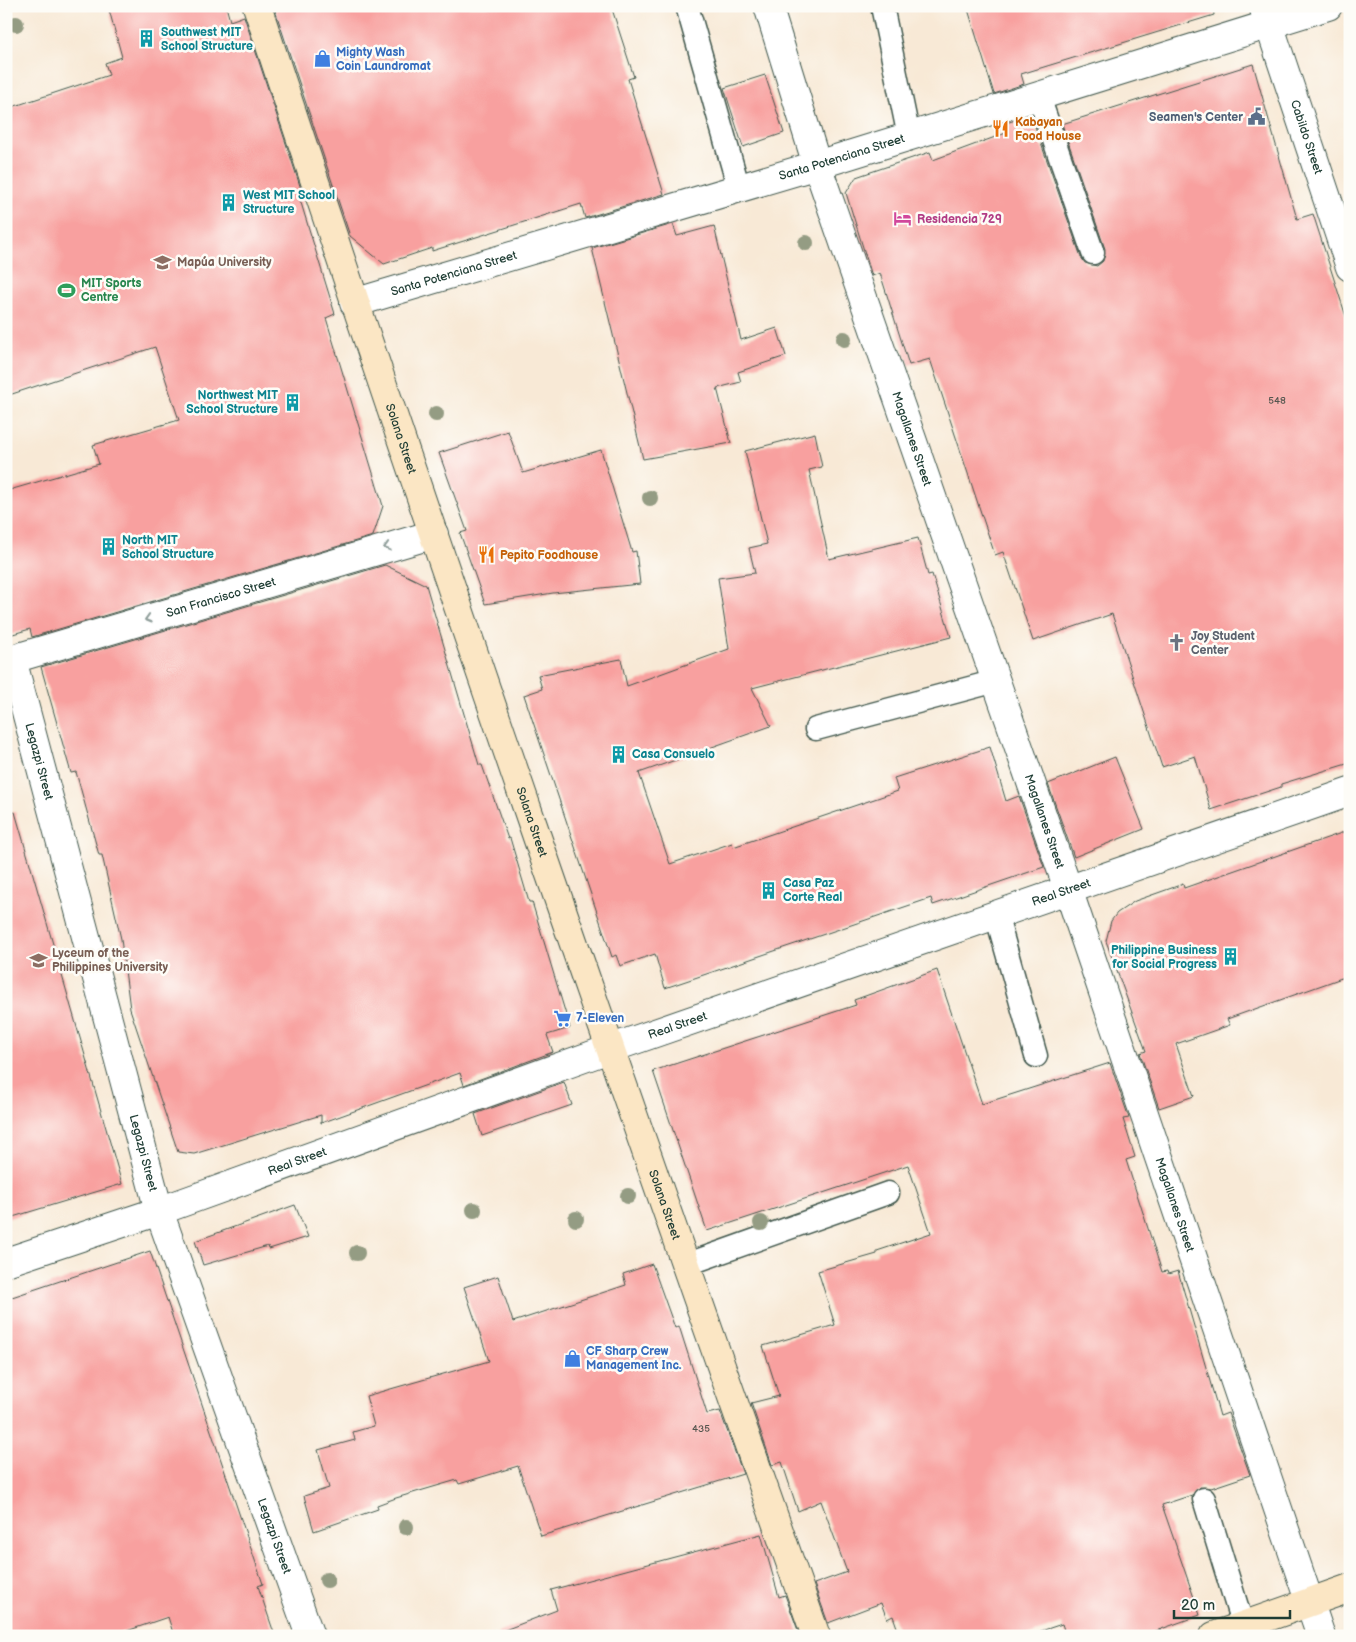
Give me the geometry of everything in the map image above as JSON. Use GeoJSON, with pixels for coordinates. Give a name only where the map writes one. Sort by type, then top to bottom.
{"type":"FeatureCollection","features":[{"type":"Feature","properties":{"kind":"street","name":"Solana Street"},"geometry":{"type":"LineString","coordinates":[[257,6],[354,303],[609,1049],[816,1636]]}},
{"type":"Feature","properties":{"kind":"street","name":"Magallanes Street"},"geometry":{"type":"LineString","coordinates":[[768,6],[817,166],[1068,889],[1321,1636]]}},
{"type":"Feature","properties":{"kind":"street","name":"Santa Potenciana Street"},"geometry":{"type":"LineString","coordinates":[[354,303],[817,166],[1039,97],[1266,15],[1328,6]]}},
{"type":"Feature","properties":{"kind":"street","name":"Cabildo Street"},"geometry":{"type":"LineString","coordinates":[[1266,15],[1350,267]]}},
{"type":"Feature","properties":{"kind":"street","name":"San Francisco Street"},"geometry":{"type":"LineString","coordinates":[[9,660],[434,534]]}},
{"type":"Feature","properties":{"kind":"street","name":"Legazpi Street"},"geometry":{"type":"LineString","coordinates":[[9,660],[160,1211],[310,1636]]}},
{"type":"Feature","properties":{"kind":"street","name":"Real Street"},"geometry":{"type":"LineString","coordinates":[[6,1262],[160,1211],[609,1049],[1350,792]]}},
{"type":"Feature","properties":{"kind":"street"},"geometry":{"type":"LineString","coordinates":[[1214,1636],[1350,1588]]}},
{"type":"Feature","properties":{"kind":"lane"},"geometry":{"type":"LineString","coordinates":[[687,6],[739,189]]}},
{"type":"Feature","properties":{"kind":"lane"},"geometry":{"type":"LineString","coordinates":[[882,6],[910,136]]}},
{"type":"Feature","properties":{"kind":"lane"},"geometry":{"type":"LineString","coordinates":[[1039,97],[1092,253]]}},
{"type":"Feature","properties":{"kind":"lane"},"geometry":{"type":"LineString","coordinates":[[816,729],[996,681]]}},
{"type":"Feature","properties":{"kind":"lane"},"geometry":{"type":"LineString","coordinates":[[996,914],[1036,1056]]}},
{"type":"Feature","properties":{"kind":"lane"},"geometry":{"type":"LineString","coordinates":[[686,1265],[888,1193]]}},
{"type":"Feature","properties":{"kind":"lane"},"geometry":{"type":"LineString","coordinates":[[1204,1499],[1243,1626]]}},
{"type":"Feature","properties":{"kind":"building","name":"Mapúa University"},"geometry":{"type":"Polygon","coordinates":[[[108,6],[226,6],[230,21],[244,16],[304,198],[298,193],[335,314],[326,318],[383,506],[373,536],[32,637],[30,629],[6,636],[6,491],[99,464],[93,445],[179,420],[155,347],[6,396],[6,109],[109,75],[105,63],[122,57],[108,6]]]}},
{"type":"Feature","properties":{"kind":"building"},"geometry":{"type":"Polygon","coordinates":[[[611,6],[634,77],[628,79],[664,194],[585,218],[581,204],[432,251],[432,248],[384,264],[350,236],[274,7],[611,6]]]}},
{"type":"Feature","properties":{"kind":"building"},"geometry":{"type":"Polygon","coordinates":[[[967,6],[1213,6],[1214,15],[1021,74],[1024,84],[994,94],[967,6]]]}},
{"type":"Feature","properties":{"kind":"building"},"geometry":{"type":"Polygon","coordinates":[[[1253,64],[1297,219],[1313,214],[1350,329],[1350,763],[1281,784],[1281,787],[1211,810],[1195,756],[1162,767],[1112,614],[1033,641],[1003,552],[995,555],[930,359],[909,365],[880,273],[872,276],[846,193],[856,177],[930,152],[933,160],[1006,133],[1003,124],[1031,115],[1081,257],[1085,263],[1097,266],[1103,261],[1105,249],[1062,124],[1253,64]]]}},
{"type":"Feature","properties":{"kind":"building"},"geometry":{"type":"Polygon","coordinates":[[[765,75],[784,133],[743,147],[724,88],[765,75]]]}},
{"type":"Feature","properties":{"kind":"building"},"geometry":{"type":"Polygon","coordinates":[[[673,224],[677,236],[714,226],[741,340],[777,328],[786,356],[738,372],[741,382],[717,388],[731,443],[643,459],[592,248],[673,224]]]}},
{"type":"Feature","properties":{"kind":"building"},"geometry":{"type":"Polygon","coordinates":[[[508,431],[523,473],[601,450],[632,552],[636,551],[640,584],[553,593],[485,604],[460,533],[467,531],[439,453],[508,431]]]}},
{"type":"Feature","properties":{"kind":"building"},"geometry":{"type":"Polygon","coordinates":[[[815,433],[822,467],[809,470],[829,559],[918,538],[928,575],[932,574],[951,637],[752,688],[771,726],[639,773],[670,864],[732,843],[733,847],[898,791],[894,778],[990,747],[1006,801],[1019,796],[1044,867],[933,905],[931,898],[665,988],[655,954],[620,966],[616,955],[612,957],[524,695],[542,689],[538,675],[621,659],[627,686],[729,649],[718,578],[755,573],[749,548],[767,544],[745,451],[815,433]]]}},
{"type":"Feature","properties":{"kind":"building"},"geometry":{"type":"Polygon","coordinates":[[[385,565],[426,585],[479,765],[482,765],[508,839],[510,838],[529,902],[532,902],[570,1028],[547,1035],[553,1052],[464,1085],[460,1073],[321,1123],[321,1115],[194,1154],[178,1152],[130,1009],[121,939],[102,855],[99,855],[76,772],[71,773],[41,667],[385,565]]]}},
{"type":"Feature","properties":{"kind":"building"},"geometry":{"type":"Polygon","coordinates":[[[1115,757],[1144,829],[1074,857],[1048,784],[1115,757]]]}},
{"type":"Feature","properties":{"kind":"building","name":"Lyceum of the Philippines University"},"geometry":{"type":"Polygon","coordinates":[[[15,812],[122,1184],[6,1219],[6,814],[15,812]]]}},
{"type":"Feature","properties":{"kind":"building","name":"Philippine Business for Social Progress"},"geometry":{"type":"Polygon","coordinates":[[[1350,830],[1350,975],[1227,1019],[1230,1025],[1176,1044],[1194,1096],[1159,1108],[1140,1053],[1146,1051],[1106,941],[1111,921],[1117,913],[1135,901],[1183,884],[1184,888],[1350,830]]]}},
{"type":"Feature","properties":{"kind":"building"},"geometry":{"type":"Polygon","coordinates":[[[937,970],[982,1104],[1110,1063],[1129,1118],[1123,1119],[1135,1157],[1126,1160],[1162,1272],[1167,1271],[1168,1274],[1178,1271],[1220,1416],[1228,1413],[1250,1475],[1211,1488],[1200,1487],[1192,1495],[1162,1505],[1200,1615],[1142,1636],[1066,1636],[1062,1624],[1026,1636],[900,1636],[893,1616],[887,1619],[881,1603],[828,1623],[814,1584],[847,1572],[821,1501],[798,1511],[782,1462],[772,1465],[751,1403],[779,1396],[763,1346],[835,1325],[818,1271],[877,1254],[877,1251],[931,1233],[908,1165],[707,1231],[653,1071],[856,1005],[854,1000],[937,970]]]}},
{"type":"Feature","properties":{"kind":"building"},"geometry":{"type":"Polygon","coordinates":[[[564,1082],[572,1105],[482,1136],[475,1114],[564,1082]]]}},
{"type":"Feature","properties":{"kind":"building"},"geometry":{"type":"Polygon","coordinates":[[[295,1205],[308,1237],[269,1249],[268,1246],[203,1265],[195,1241],[295,1205]]]}},
{"type":"Feature","properties":{"kind":"building"},"geometry":{"type":"Polygon","coordinates":[[[150,1251],[263,1584],[258,1586],[275,1636],[174,1636],[168,1617],[112,1636],[6,1636],[6,1299],[150,1251]]]}},
{"type":"Feature","properties":{"kind":"building"},"geometry":{"type":"Polygon","coordinates":[[[652,1264],[675,1328],[679,1326],[707,1414],[720,1411],[743,1474],[541,1536],[518,1466],[459,1484],[457,1480],[396,1498],[377,1505],[378,1509],[314,1531],[304,1496],[329,1488],[318,1450],[355,1440],[353,1432],[374,1426],[366,1396],[489,1361],[464,1287],[498,1276],[513,1322],[626,1285],[623,1274],[652,1264]]]}},
{"type":"Feature","properties":{"kind":"building"},"geometry":{"type":"Polygon","coordinates":[[[761,1534],[779,1597],[785,1595],[799,1633],[792,1636],[497,1636],[497,1633],[557,1610],[551,1590],[761,1534]]]}},
{"type":"Feature","properties":{"kind":"place","name":"Southwest MIT School Structure"},"geometry":{"type":"Point","coordinates":[147,39]}},
{"type":"Feature","properties":{"kind":"place","name":"Mighty Wash Coin Laundromat"},"geometry":{"type":"Point","coordinates":[322,59]}},
{"type":"Feature","properties":{"kind":"place","name":"Seamen's Center"},"geometry":{"type":"Point","coordinates":[1257,117]}},
{"type":"Feature","properties":{"kind":"place","name":"Kabayan Food House"},"geometry":{"type":"Point","coordinates":[1001,129]}},
{"type":"Feature","properties":{"kind":"place","name":"West MIT School Structure"},"geometry":{"type":"Point","coordinates":[229,202]}},
{"type":"Feature","properties":{"kind":"place","name":"Residencia 729"},"geometry":{"type":"Point","coordinates":[903,219]}},
{"type":"Feature","properties":{"kind":"place","name":"Mapúa University"},"geometry":{"type":"Point","coordinates":[163,262]}},
{"type":"Feature","properties":{"kind":"place","name":"MIT Sports Centre"},"geometry":{"type":"Point","coordinates":[67,290]}},
{"type":"Feature","properties":{"kind":"place","name":"Northwest MIT School Structure"},"geometry":{"type":"Point","coordinates":[292,402]}},
{"type":"Feature","properties":{"kind":"place","name":"North MIT School Structure"},"geometry":{"type":"Point","coordinates":[108,547]}},
{"type":"Feature","properties":{"kind":"place","name":"Pepito Foodhouse"},"geometry":{"type":"Point","coordinates":[486,555]}},
{"type":"Feature","properties":{"kind":"place","name":"Joy Student Center"},"geometry":{"type":"Point","coordinates":[1177,643]}},
{"type":"Feature","properties":{"kind":"place","name":"Casa Consuelo"},"geometry":{"type":"Point","coordinates":[618,754]}},
{"type":"Feature","properties":{"kind":"place","name":"Casa Paz Corte Real"},"geometry":{"type":"Point","coordinates":[769,890]}},
{"type":"Feature","properties":{"kind":"place","name":"Philippine Business for Social Progress"},"geometry":{"type":"Point","coordinates":[1231,957]}},
{"type":"Feature","properties":{"kind":"place","name":"Lyceum of the Philippines University"},"geometry":{"type":"Point","coordinates":[38,960]}},
{"type":"Feature","properties":{"kind":"place","name":"7-Eleven"},"geometry":{"type":"Point","coordinates":[562,1018]}},
{"type":"Feature","properties":{"kind":"place","name":"CF Sharp Crew Management Inc."},"geometry":{"type":"Point","coordinates":[572,1358]}}]}
